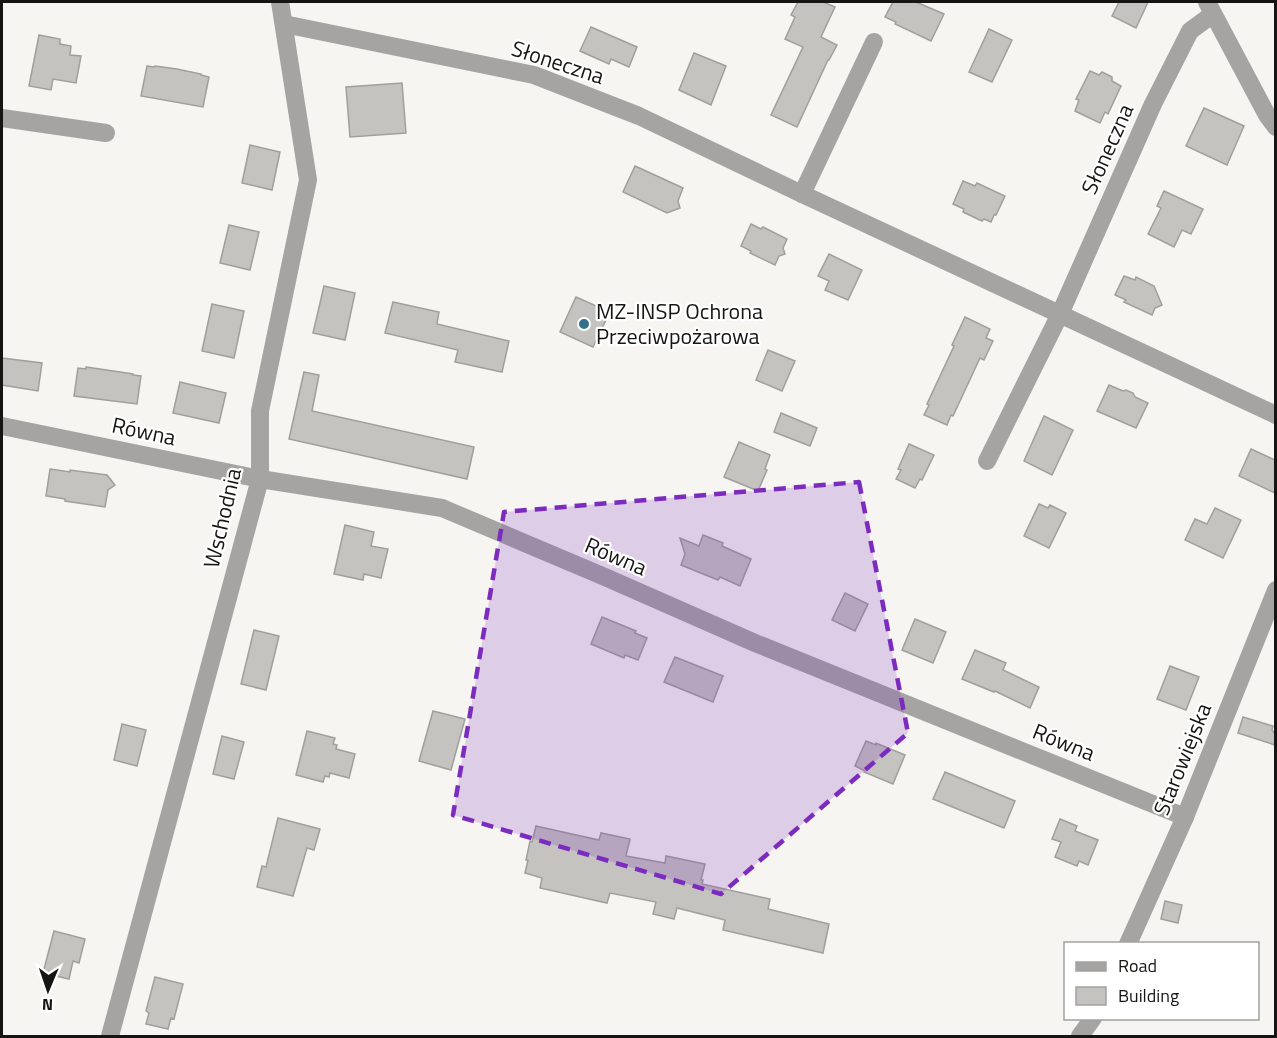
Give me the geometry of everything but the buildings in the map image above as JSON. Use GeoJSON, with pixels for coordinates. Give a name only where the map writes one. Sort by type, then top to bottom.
{"type":"FeatureCollection","features":[{"type":"Feature","properties":{"kind":"street","name":"Wschodnia"},"geometry":{"type":"LineString","coordinates":[[110,1036],[260,479],[260,411],[308,180],[280,2]]}},
{"type":"Feature","properties":{"kind":"street","name":"Słoneczna"},"geometry":{"type":"LineString","coordinates":[[987,461],[1060,314],[1153,104],[1190,31],[1210,8]]}},
{"type":"Feature","properties":{"kind":"street"},"geometry":{"type":"LineString","coordinates":[[1210,8],[1275,127]]}},
{"type":"Feature","properties":{"kind":"street","name":"Słoneczna"},"geometry":{"type":"LineString","coordinates":[[284,24],[534,75],[639,116],[1275,415]]}},
{"type":"Feature","properties":{"kind":"street"},"geometry":{"type":"LineString","coordinates":[[802,194],[874,42]]}},
{"type":"Feature","properties":{"kind":"street"},"geometry":{"type":"LineString","coordinates":[[2,118],[106,134]]}},
{"type":"Feature","properties":{"kind":"street","name":"Równa"},"geometry":{"type":"LineString","coordinates":[[2,426],[260,479],[442,508],[755,643],[1185,817]]}},
{"type":"Feature","properties":{"kind":"street","name":"Starowiejska"},"geometry":{"type":"LineString","coordinates":[[1129,942],[1185,817],[1275,590]]}},
{"type":"Feature","properties":{"kind":"street"},"geometry":{"type":"LineString","coordinates":[[1080,1036],[1092,1020]]}},
{"type":"Feature","properties":{"kind":"highlighted area"},"geometry":{"type":"Polygon","coordinates":[[[859,482],[908,733],[721,894],[453,815],[504,512],[859,482]]]}},
{"type":"Feature","properties":{"kind":"place","name":"MZ-INSP Ochrona Przeciwpożarowa"},"geometry":{"type":"Point","coordinates":[584,324]}}]}
